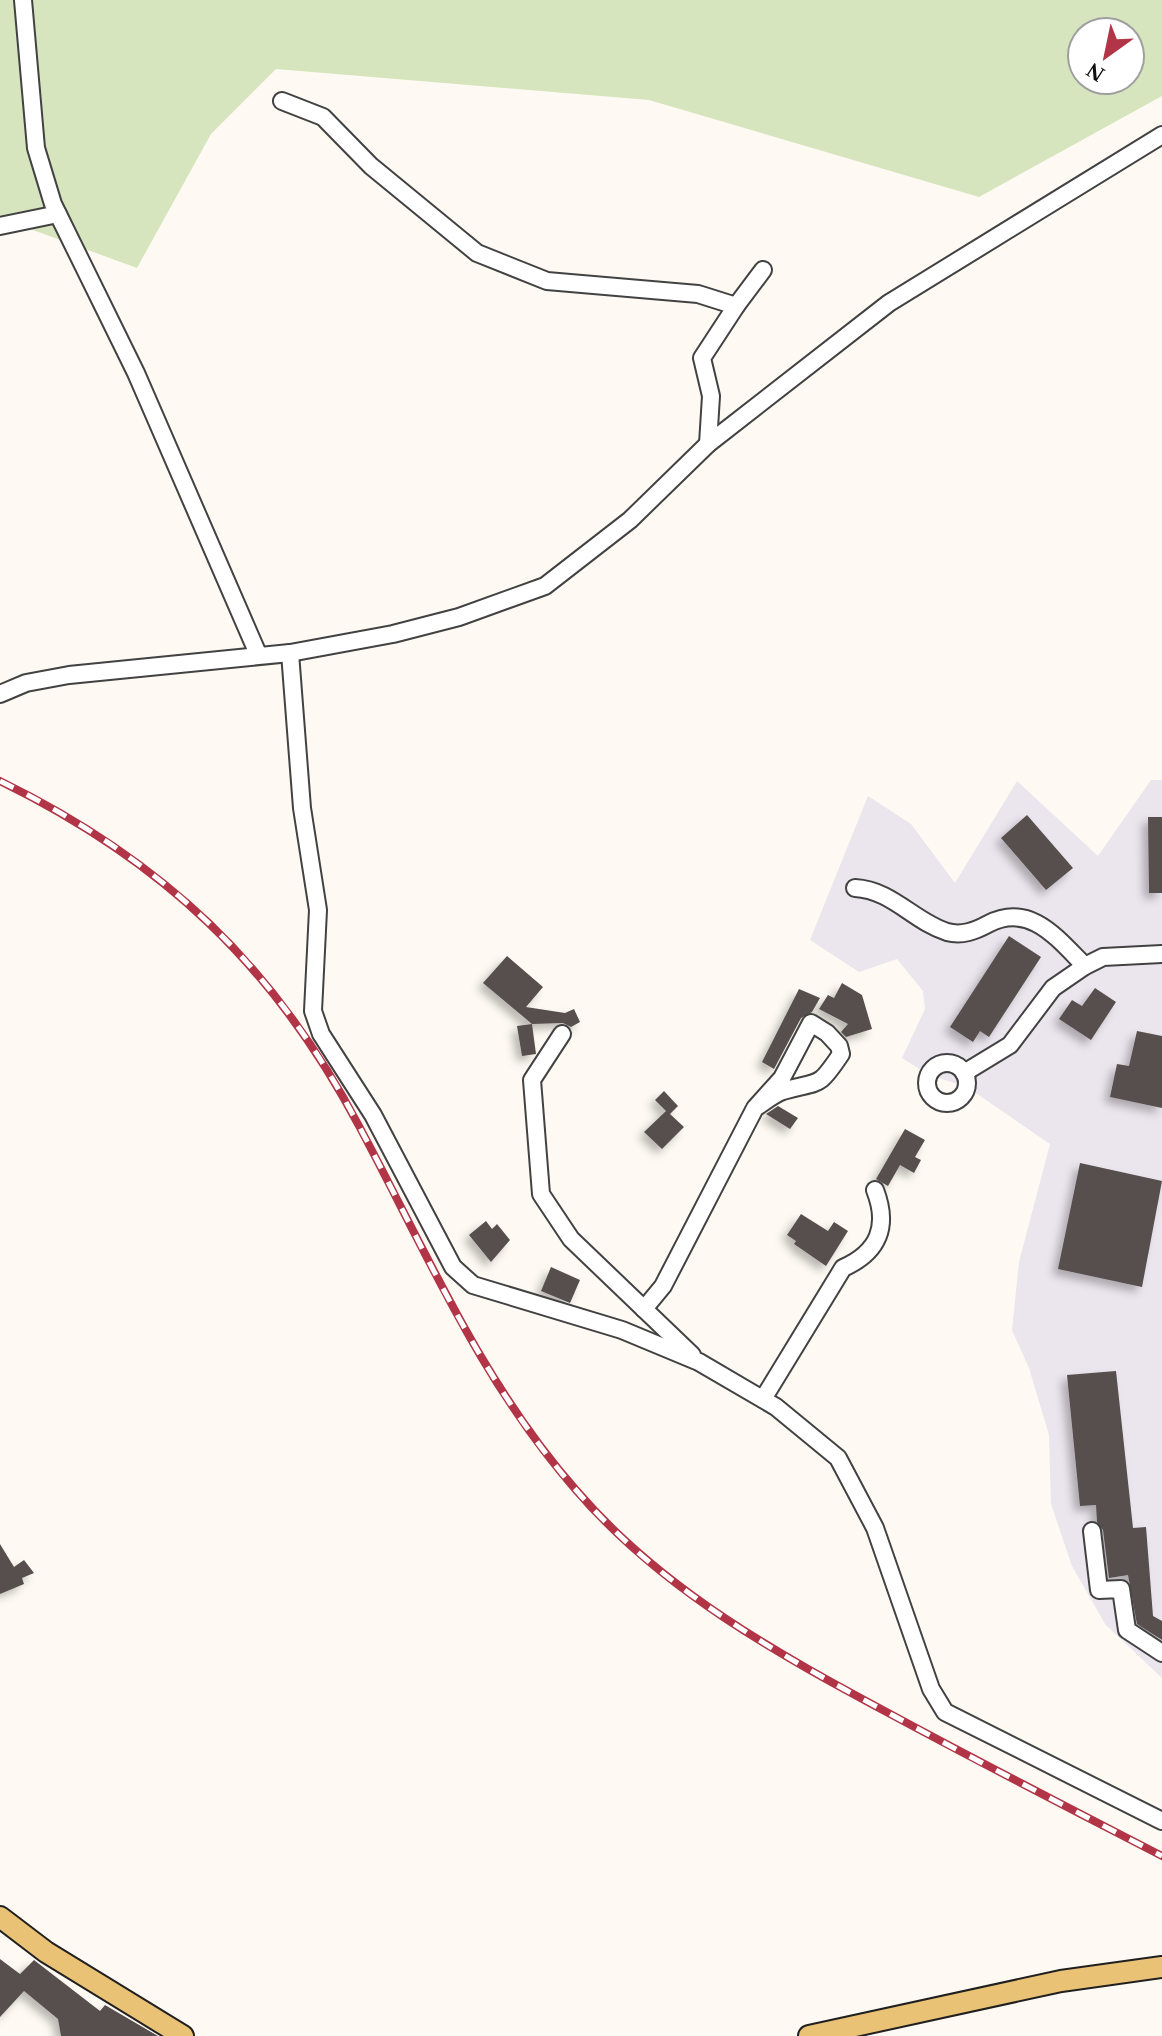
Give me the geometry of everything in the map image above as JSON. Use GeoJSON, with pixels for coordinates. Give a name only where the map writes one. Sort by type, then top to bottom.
{"type":"FeatureCollection","features":[{"type":"Feature","properties":{"kind":"main road"},"geometry":{"type":"LineString","coordinates":[[0,1917],[46,1952],[183,2036]]}},
{"type":"Feature","properties":{"kind":"main road"},"geometry":{"type":"LineString","coordinates":[[809,2036],[1061,1981],[1162,1967]]}},
{"type":"Feature","properties":{"kind":"main road"},"geometry":{"type":"LineString","coordinates":[[163,2023],[190,2036]]}},
{"type":"Feature","properties":{"kind":"street"},"geometry":{"type":"LineString","coordinates":[[23,0],[36,148],[58,214],[136,373],[258,654]]}},
{"type":"Feature","properties":{"kind":"street"},"geometry":{"type":"LineString","coordinates":[[282,101],[323,117],[371,166],[477,253],[547,281],[698,294],[736,306]]}},
{"type":"Feature","properties":{"kind":"street"},"geometry":{"type":"LineString","coordinates":[[0,694],[26,683],[69,675],[290,653],[459,617],[545,586],[630,520],[708,444],[889,303],[1162,135]]}},
{"type":"Feature","properties":{"kind":"street"},"geometry":{"type":"LineString","coordinates":[[0,226],[58,214]]}},
{"type":"Feature","properties":{"kind":"street"},"geometry":{"type":"LineString","coordinates":[[708,444],[711,396],[702,358],[763,270]]}},
{"type":"Feature","properties":{"kind":"street"},"geometry":{"type":"LineString","coordinates":[[290,653],[302,808],[318,910],[313,1011],[321,1034],[373,1115],[453,1267],[473,1285],[622,1330],[699,1362],[763,1399],[838,1458],[875,1528],[931,1689],[945,1712],[1162,1821]]}},
{"type":"Feature","properties":{"kind":"street"},"geometry":{"type":"LineString","coordinates":[[855,888],[876,889],[949,933],[967,933],[1002,917],[1019,916],[1037,921],[1085,966]]}},
{"type":"Feature","properties":{"kind":"street"},"geometry":{"type":"LineString","coordinates":[[964,1073],[1010,1045],[1053,988],[1085,966],[1103,957],[1162,954]]}},
{"type":"Feature","properties":{"kind":"street"},"geometry":{"type":"LineString","coordinates":[[644,1309],[663,1286],[755,1108],[782,1078],[811,1023],[839,1046],[841,1054],[823,1079],[801,1089],[782,1091],[755,1108]]}},
{"type":"Feature","properties":{"kind":"street"},"geometry":{"type":"LineString","coordinates":[[562,1034],[532,1080],[541,1194],[571,1239],[699,1362]]}},
{"type":"Feature","properties":{"kind":"street"},"geometry":{"type":"LineString","coordinates":[[763,1399],[843,1268],[861,1258],[880,1238],[882,1208],[875,1190]]}},
{"type":"Feature","properties":{"kind":"street"},"geometry":{"type":"LineString","coordinates":[[1092,1531],[1099,1590],[1121,1589],[1127,1630],[1162,1653]]}},
{"type":"Feature","properties":{"kind":"shaded area"},"geometry":{"type":"Polygon","coordinates":[[[1151,780],[1162,780],[1162,1678],[1105,1624],[1072,1566],[1051,1504],[1049,1435],[1029,1368],[1012,1330],[1019,1262],[1050,1144],[967,1087],[929,1075],[902,1058],[925,1009],[923,991],[897,959],[859,972],[810,940],[868,796],[911,824],[955,883],[1017,781],[1098,856],[1151,780]]]}},
{"type":"Feature","properties":{"kind":"green space"},"geometry":{"type":"Polygon","coordinates":[[[0,0],[1162,0],[1162,96],[979,197],[649,100],[276,69],[211,134],[137,268],[0,218],[0,0]]]}},
{"type":"Feature","properties":{"kind":"building"},"geometry":{"type":"Polygon","coordinates":[[[1027,815],[1073,868],[1046,890],[1001,838],[1027,815]]]}},
{"type":"Feature","properties":{"kind":"building"},"geometry":{"type":"Polygon","coordinates":[[[1148,817],[1162,817],[1162,893],[1149,893],[1148,817]]]}},
{"type":"Feature","properties":{"kind":"building"},"geometry":{"type":"Polygon","coordinates":[[[1009,936],[1041,957],[989,1037],[980,1031],[973,1042],[950,1027],[1009,936]]]}},
{"type":"Feature","properties":{"kind":"building"},"geometry":{"type":"Polygon","coordinates":[[[507,956],[543,987],[526,1007],[565,1013],[574,1009],[580,1022],[571,1027],[563,1023],[532,1024],[483,983],[507,956]]]}},
{"type":"Feature","properties":{"kind":"building"},"geometry":{"type":"Polygon","coordinates":[[[842,983],[862,995],[872,1029],[846,1037],[841,1032],[848,1024],[819,1009],[828,995],[834,998],[842,983]]]}},
{"type":"Feature","properties":{"kind":"building"},"geometry":{"type":"Polygon","coordinates":[[[1095,988],[1116,1002],[1091,1040],[1059,1019],[1072,1000],[1082,1006],[1095,988]]]}},
{"type":"Feature","properties":{"kind":"building"},"geometry":{"type":"Polygon","coordinates":[[[799,989],[820,998],[812,1012],[801,1018],[774,1069],[762,1062],[799,989]]]}},
{"type":"Feature","properties":{"kind":"building"},"geometry":{"type":"Polygon","coordinates":[[[532,1024],[536,1054],[522,1056],[517,1026],[532,1024]]]}},
{"type":"Feature","properties":{"kind":"building"},"geometry":{"type":"Polygon","coordinates":[[[1137,1031],[1162,1036],[1162,1108],[1110,1097],[1117,1064],[1129,1066],[1137,1031]]]}},
{"type":"Feature","properties":{"kind":"building"},"geometry":{"type":"Polygon","coordinates":[[[664,1091],[678,1106],[670,1114],[684,1127],[662,1149],[644,1132],[666,1111],[655,1100],[664,1091]]]}},
{"type":"Feature","properties":{"kind":"building"},"geometry":{"type":"Polygon","coordinates":[[[778,1106],[798,1118],[790,1129],[766,1114],[778,1106]]]}},
{"type":"Feature","properties":{"kind":"building"},"geometry":{"type":"Polygon","coordinates":[[[905,1129],[925,1140],[915,1157],[921,1160],[914,1173],[900,1165],[888,1186],[876,1179],[905,1129]]]}},
{"type":"Feature","properties":{"kind":"building"},"geometry":{"type":"Polygon","coordinates":[[[1080,1163],[1162,1181],[1142,1287],[1058,1269],[1080,1163]]]}},
{"type":"Feature","properties":{"kind":"building"},"geometry":{"type":"Polygon","coordinates":[[[801,1214],[828,1231],[834,1222],[848,1231],[826,1266],[794,1244],[796,1241],[787,1235],[801,1214]]]}},
{"type":"Feature","properties":{"kind":"building"},"geometry":{"type":"Polygon","coordinates":[[[486,1221],[492,1229],[497,1224],[510,1240],[491,1262],[469,1235],[486,1221]]]}},
{"type":"Feature","properties":{"kind":"building"},"geometry":{"type":"Polygon","coordinates":[[[551,1267],[580,1280],[570,1303],[541,1291],[551,1267]]]}},
{"type":"Feature","properties":{"kind":"building"},"geometry":{"type":"Polygon","coordinates":[[[1116,1371],[1133,1528],[1146,1527],[1153,1616],[1162,1621],[1162,1640],[1137,1624],[1128,1575],[1109,1578],[1103,1530],[1097,1522],[1096,1505],[1080,1506],[1067,1375],[1116,1371]]]}},
{"type":"Feature","properties":{"kind":"building"},"geometry":{"type":"Polygon","coordinates":[[[0,1544],[14,1567],[24,1560],[34,1573],[22,1578],[24,1584],[0,1594],[0,1544]]]}},
{"type":"Feature","properties":{"kind":"building"},"geometry":{"type":"Polygon","coordinates":[[[0,1959],[20,1974],[34,1960],[100,2011],[105,2005],[158,2036],[61,2036],[58,2019],[24,1991],[0,2017],[0,1959]]]}},
{"type":"Feature","properties":{"kind":"railway"},"geometry":{"type":"LineString","coordinates":[[0,781],[58,812],[162,882],[251,967],[290,1015],[326,1068],[457,1314],[511,1405],[576,1490],[610,1526],[684,1590],[765,1644],[927,1734],[1162,1856]]}}]}
